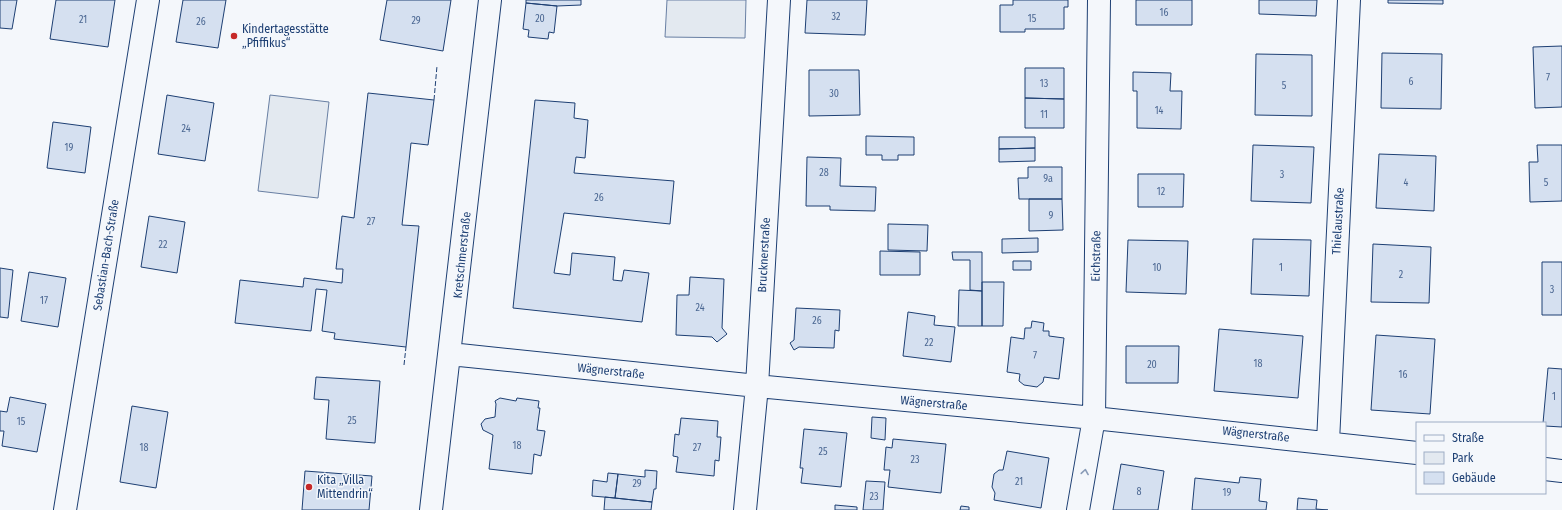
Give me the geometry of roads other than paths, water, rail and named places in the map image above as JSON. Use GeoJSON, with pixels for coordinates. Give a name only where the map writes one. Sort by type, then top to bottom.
{"type":"FeatureCollection","features":[{"type":"Feature","properties":{"kind":"street","name":"Sebastian-Bach-Straße"},"geometry":{"type":"LineString","coordinates":[[65,510],[148,0]]}},
{"type":"Feature","properties":{"kind":"street","name":"Kretschmerstraße"},"geometry":{"type":"LineString","coordinates":[[431,510],[490,0]]}},
{"type":"Feature","properties":{"kind":"street","name":"Brucknerstraße"},"geometry":{"type":"LineString","coordinates":[[745,510],[757,386],[779,0]]}},
{"type":"Feature","properties":{"kind":"street","name":"Eichstraße"},"geometry":{"type":"LineString","coordinates":[[1078,510],[1094,418],[1099,0]]}},
{"type":"Feature","properties":{"kind":"street","name":"Thielaustraße"},"geometry":{"type":"LineString","coordinates":[[1328,442],[1349,0]]}},
{"type":"Feature","properties":{"kind":"street","name":"Wägnerstraße"},"geometry":{"type":"LineString","coordinates":[[450,354],[757,386],[1094,418],[1328,442],[1416,453]]}},
{"type":"Feature","properties":{"kind":"street"},"geometry":{"type":"LineString","coordinates":[[1546,469],[1562,471]]}},
{"type":"Feature","properties":{"kind":"place","name":"Kindertagesstätte „Pfiffikus“"},"geometry":{"type":"Point","coordinates":[234,36]}},
{"type":"Feature","properties":{"kind":"place","name":"Kita „Villa Mittendrin“"},"geometry":{"type":"Point","coordinates":[309,487]}}]}
